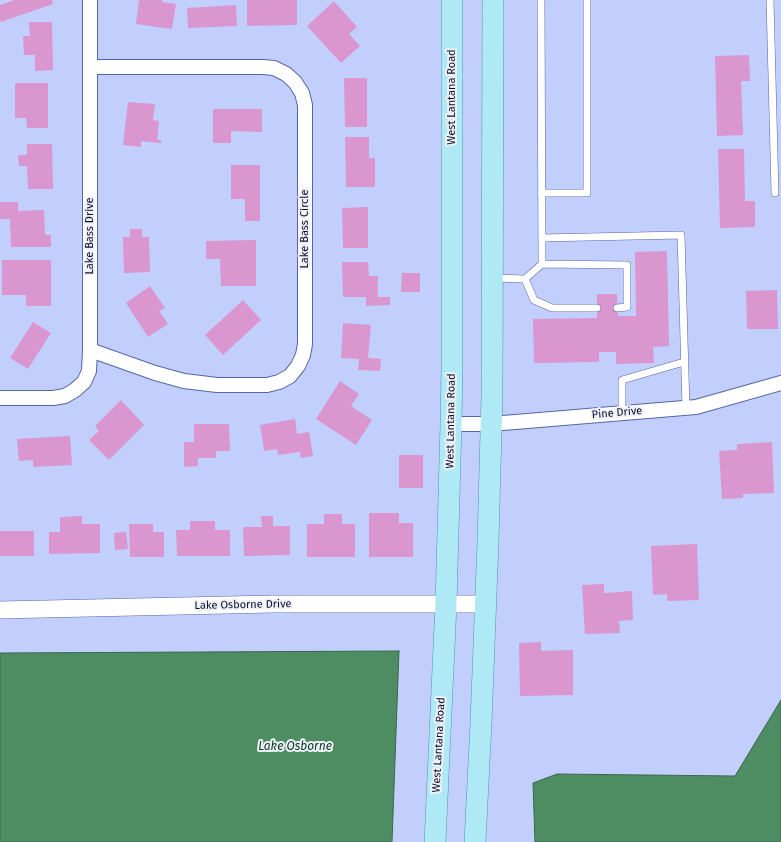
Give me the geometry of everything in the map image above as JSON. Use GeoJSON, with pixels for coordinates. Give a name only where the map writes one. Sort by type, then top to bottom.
{"type":"FeatureCollection","features":[{"type":"Feature","properties":{"kind":"main road","name":"West Lantana Road"},"geometry":{"type":"LineString","coordinates":[[435,842],[446,604],[451,424],[452,0]]}},
{"type":"Feature","properties":{"kind":"main road"},"geometry":{"type":"LineString","coordinates":[[475,842],[486,604],[491,424],[493,0]]}},
{"type":"Feature","properties":{"kind":"street","name":"Lake Bass Drive"},"geometry":{"type":"LineString","coordinates":[[0,398],[53,398],[65,396],[84,382],[89,371],[90,0]]}},
{"type":"Feature","properties":{"kind":"street","name":"Lake Bass Circle"},"geometry":{"type":"LineString","coordinates":[[90,67],[274,68],[286,74],[295,82],[302,93],[305,105],[305,344],[303,355],[298,366],[290,376],[279,382],[267,385],[217,385],[184,381],[155,373],[90,350]]}},
{"type":"Feature","properties":{"kind":"street","name":"Pine Drive"},"geometry":{"type":"LineString","coordinates":[[451,424],[491,424],[696,407],[781,384]]}},
{"type":"Feature","properties":{"kind":"street","name":"Lake Osborne Drive"},"geometry":{"type":"LineString","coordinates":[[0,610],[272,604],[486,604]]}},
{"type":"Feature","properties":{"kind":"lane"},"geometry":{"type":"LineString","coordinates":[[541,0],[542,264]]}},
{"type":"Feature","properties":{"kind":"lane"},"geometry":{"type":"LineString","coordinates":[[541,194],[586,193],[588,0]]}},
{"type":"Feature","properties":{"kind":"lane"},"geometry":{"type":"LineString","coordinates":[[770,0],[775,193]]}},
{"type":"Feature","properties":{"kind":"lane"},"geometry":{"type":"LineString","coordinates":[[542,238],[681,235],[686,408]]}},
{"type":"Feature","properties":{"kind":"lane"},"geometry":{"type":"LineString","coordinates":[[492,278],[525,279],[542,264],[627,265],[628,307],[617,308]]}},
{"type":"Feature","properties":{"kind":"lane"},"geometry":{"type":"LineString","coordinates":[[525,279],[534,300],[552,308],[597,308]]}},
{"type":"Feature","properties":{"kind":"lane"},"geometry":{"type":"LineString","coordinates":[[622,413],[622,380],[684,362]]}},
{"type":"Feature","properties":{"kind":"water","name":"Lake Osborne"},"geometry":{"type":"Polygon","coordinates":[[[399,651],[392,842],[0,842],[0,653],[399,651]]]}},
{"type":"Feature","properties":{"kind":"water"},"geometry":{"type":"Polygon","coordinates":[[[781,700],[781,842],[535,842],[533,783],[557,774],[735,776],[781,700]]]}},
{"type":"Feature","properties":{"kind":"building"},"geometry":{"type":"Polygon","coordinates":[[[14,0],[52,0],[53,4],[1,22],[0,5],[14,0]]]}},
{"type":"Feature","properties":{"kind":"building"},"geometry":{"type":"Polygon","coordinates":[[[139,0],[162,0],[162,2],[176,4],[172,29],[136,24],[139,0]]]}},
{"type":"Feature","properties":{"kind":"building"},"geometry":{"type":"Polygon","coordinates":[[[247,0],[297,0],[297,25],[247,26],[247,0]]]}},
{"type":"Feature","properties":{"kind":"building"},"geometry":{"type":"Polygon","coordinates":[[[334,1],[357,27],[349,34],[360,46],[341,63],[307,26],[334,1]]]}},
{"type":"Feature","properties":{"kind":"building"},"geometry":{"type":"Polygon","coordinates":[[[236,5],[237,26],[188,28],[187,8],[236,5]]]}},
{"type":"Feature","properties":{"kind":"building"},"geometry":{"type":"Polygon","coordinates":[[[29,22],[52,22],[53,70],[35,71],[35,55],[24,55],[23,36],[30,36],[29,22]]]}},
{"type":"Feature","properties":{"kind":"building"},"geometry":{"type":"Polygon","coordinates":[[[749,55],[750,81],[741,81],[743,135],[717,136],[715,56],[749,55]]]}},
{"type":"Feature","properties":{"kind":"building"},"geometry":{"type":"Polygon","coordinates":[[[344,78],[367,78],[367,127],[345,127],[344,78]]]}},
{"type":"Feature","properties":{"kind":"building"},"geometry":{"type":"Polygon","coordinates":[[[15,83],[48,83],[48,128],[27,128],[26,118],[15,118],[15,83]]]}},
{"type":"Feature","properties":{"kind":"building"},"geometry":{"type":"Polygon","coordinates":[[[128,102],[155,104],[153,120],[159,121],[157,140],[161,140],[161,143],[141,141],[141,147],[123,145],[128,102]]]}},
{"type":"Feature","properties":{"kind":"building"},"geometry":{"type":"Polygon","coordinates":[[[213,109],[262,109],[262,132],[231,131],[231,143],[213,143],[213,109]]]}},
{"type":"Feature","properties":{"kind":"building"},"geometry":{"type":"Polygon","coordinates":[[[345,137],[369,137],[369,158],[375,158],[375,187],[346,187],[345,137]]]}},
{"type":"Feature","properties":{"kind":"building"},"geometry":{"type":"Polygon","coordinates":[[[27,144],[52,144],[53,189],[28,189],[27,166],[19,166],[18,155],[27,155],[27,144]]]}},
{"type":"Feature","properties":{"kind":"building"},"geometry":{"type":"Polygon","coordinates":[[[718,149],[744,149],[745,201],[755,201],[755,227],[720,228],[718,149]]]}},
{"type":"Feature","properties":{"kind":"building"},"geometry":{"type":"Polygon","coordinates":[[[231,165],[260,165],[260,221],[245,221],[245,199],[231,199],[231,165]]]}},
{"type":"Feature","properties":{"kind":"building"},"geometry":{"type":"Polygon","coordinates":[[[0,202],[18,202],[18,211],[44,210],[45,235],[51,235],[51,247],[11,247],[10,219],[0,219],[0,202]]]}},
{"type":"Feature","properties":{"kind":"building"},"geometry":{"type":"Polygon","coordinates":[[[368,207],[368,248],[343,248],[342,208],[368,207]]]}},
{"type":"Feature","properties":{"kind":"building"},"geometry":{"type":"Polygon","coordinates":[[[130,229],[142,229],[142,237],[149,237],[150,272],[124,273],[123,237],[130,237],[130,229]]]}},
{"type":"Feature","properties":{"kind":"building"},"geometry":{"type":"Polygon","coordinates":[[[256,240],[256,286],[221,286],[220,259],[206,259],[206,241],[256,240]]]}},
{"type":"Feature","properties":{"kind":"building"},"geometry":{"type":"Polygon","coordinates":[[[667,251],[669,346],[653,347],[654,363],[616,364],[616,352],[599,352],[599,362],[534,363],[533,319],[597,318],[597,294],[617,294],[618,316],[636,316],[635,252],[667,251]]]}},
{"type":"Feature","properties":{"kind":"building"},"geometry":{"type":"Polygon","coordinates":[[[2,260],[51,260],[51,306],[26,306],[26,295],[2,295],[2,260]]]}},
{"type":"Feature","properties":{"kind":"building"},"geometry":{"type":"Polygon","coordinates":[[[342,262],[368,262],[369,276],[378,276],[378,297],[390,297],[390,305],[366,306],[366,297],[343,297],[342,262]]]}},
{"type":"Feature","properties":{"kind":"building"},"geometry":{"type":"Polygon","coordinates":[[[402,273],[420,273],[420,292],[401,292],[402,273]]]}},
{"type":"Feature","properties":{"kind":"building"},"geometry":{"type":"Polygon","coordinates":[[[150,286],[165,308],[159,311],[168,324],[148,337],[126,303],[150,286]]]}},
{"type":"Feature","properties":{"kind":"building"},"geometry":{"type":"Polygon","coordinates":[[[777,290],[778,329],[747,329],[746,291],[777,290]]]}},
{"type":"Feature","properties":{"kind":"building"},"geometry":{"type":"Polygon","coordinates":[[[243,300],[261,320],[223,355],[205,335],[243,300]]]}},
{"type":"Feature","properties":{"kind":"building"},"geometry":{"type":"Polygon","coordinates":[[[33,322],[51,333],[28,369],[10,358],[33,322]]]}},
{"type":"Feature","properties":{"kind":"building"},"geometry":{"type":"Polygon","coordinates":[[[343,323],[371,325],[368,358],[381,359],[380,371],[358,370],[359,359],[341,358],[343,323]]]}},
{"type":"Feature","properties":{"kind":"building"},"geometry":{"type":"Polygon","coordinates":[[[340,381],[359,394],[351,406],[372,420],[356,445],[316,419],[340,381]]]}},
{"type":"Feature","properties":{"kind":"building"},"geometry":{"type":"Polygon","coordinates":[[[121,400],[144,425],[109,460],[89,440],[99,431],[95,426],[121,400]]]}},
{"type":"Feature","properties":{"kind":"building"},"geometry":{"type":"Polygon","coordinates":[[[295,419],[297,434],[309,432],[313,456],[301,458],[300,452],[278,455],[277,449],[264,451],[260,425],[295,419]]]}},
{"type":"Feature","properties":{"kind":"building"},"geometry":{"type":"Polygon","coordinates":[[[194,424],[229,424],[230,451],[216,451],[216,458],[198,458],[198,466],[184,467],[184,442],[194,442],[194,424]]]}},
{"type":"Feature","properties":{"kind":"building"},"geometry":{"type":"Polygon","coordinates":[[[70,436],[72,465],[33,467],[33,460],[19,461],[17,439],[70,436]]]}},
{"type":"Feature","properties":{"kind":"building"},"geometry":{"type":"Polygon","coordinates":[[[772,442],[774,493],[743,494],[743,498],[722,499],[719,451],[737,450],[737,444],[772,442]]]}},
{"type":"Feature","properties":{"kind":"building"},"geometry":{"type":"Polygon","coordinates":[[[399,455],[423,455],[423,488],[399,488],[399,455]]]}},
{"type":"Feature","properties":{"kind":"building"},"geometry":{"type":"Polygon","coordinates":[[[369,513],[399,513],[399,523],[413,523],[413,557],[369,557],[369,513]]]}},
{"type":"Feature","properties":{"kind":"building"},"geometry":{"type":"Polygon","coordinates":[[[324,514],[342,514],[342,524],[355,524],[355,557],[307,557],[307,524],[324,524],[324,514]]]}},
{"type":"Feature","properties":{"kind":"building"},"geometry":{"type":"Polygon","coordinates":[[[82,516],[82,524],[100,524],[100,553],[49,554],[49,532],[60,532],[60,517],[82,516]]]}},
{"type":"Feature","properties":{"kind":"building"},"geometry":{"type":"Polygon","coordinates":[[[261,516],[273,516],[273,526],[290,526],[290,555],[244,556],[243,527],[262,527],[261,516]]]}},
{"type":"Feature","properties":{"kind":"building"},"geometry":{"type":"Polygon","coordinates":[[[190,521],[215,521],[215,530],[230,530],[230,556],[177,556],[176,530],[190,530],[190,521]]]}},
{"type":"Feature","properties":{"kind":"building"},"geometry":{"type":"Polygon","coordinates":[[[129,524],[153,524],[153,532],[164,532],[164,557],[130,557],[129,524]]]}},
{"type":"Feature","properties":{"kind":"building"},"geometry":{"type":"Polygon","coordinates":[[[0,531],[34,531],[34,556],[0,556],[0,531]]]}},
{"type":"Feature","properties":{"kind":"building"},"geometry":{"type":"Polygon","coordinates":[[[126,532],[128,549],[115,550],[114,533],[126,532]]]}},
{"type":"Feature","properties":{"kind":"building"},"geometry":{"type":"Polygon","coordinates":[[[697,544],[699,600],[667,601],[667,594],[653,595],[651,546],[697,544]]]}},
{"type":"Feature","properties":{"kind":"building"},"geometry":{"type":"Polygon","coordinates":[[[604,584],[604,593],[632,591],[633,620],[619,621],[620,633],[585,634],[582,585],[604,584]]]}},
{"type":"Feature","properties":{"kind":"building"},"geometry":{"type":"Polygon","coordinates":[[[541,642],[541,651],[573,650],[573,695],[520,696],[519,643],[541,642]]]}}]}
